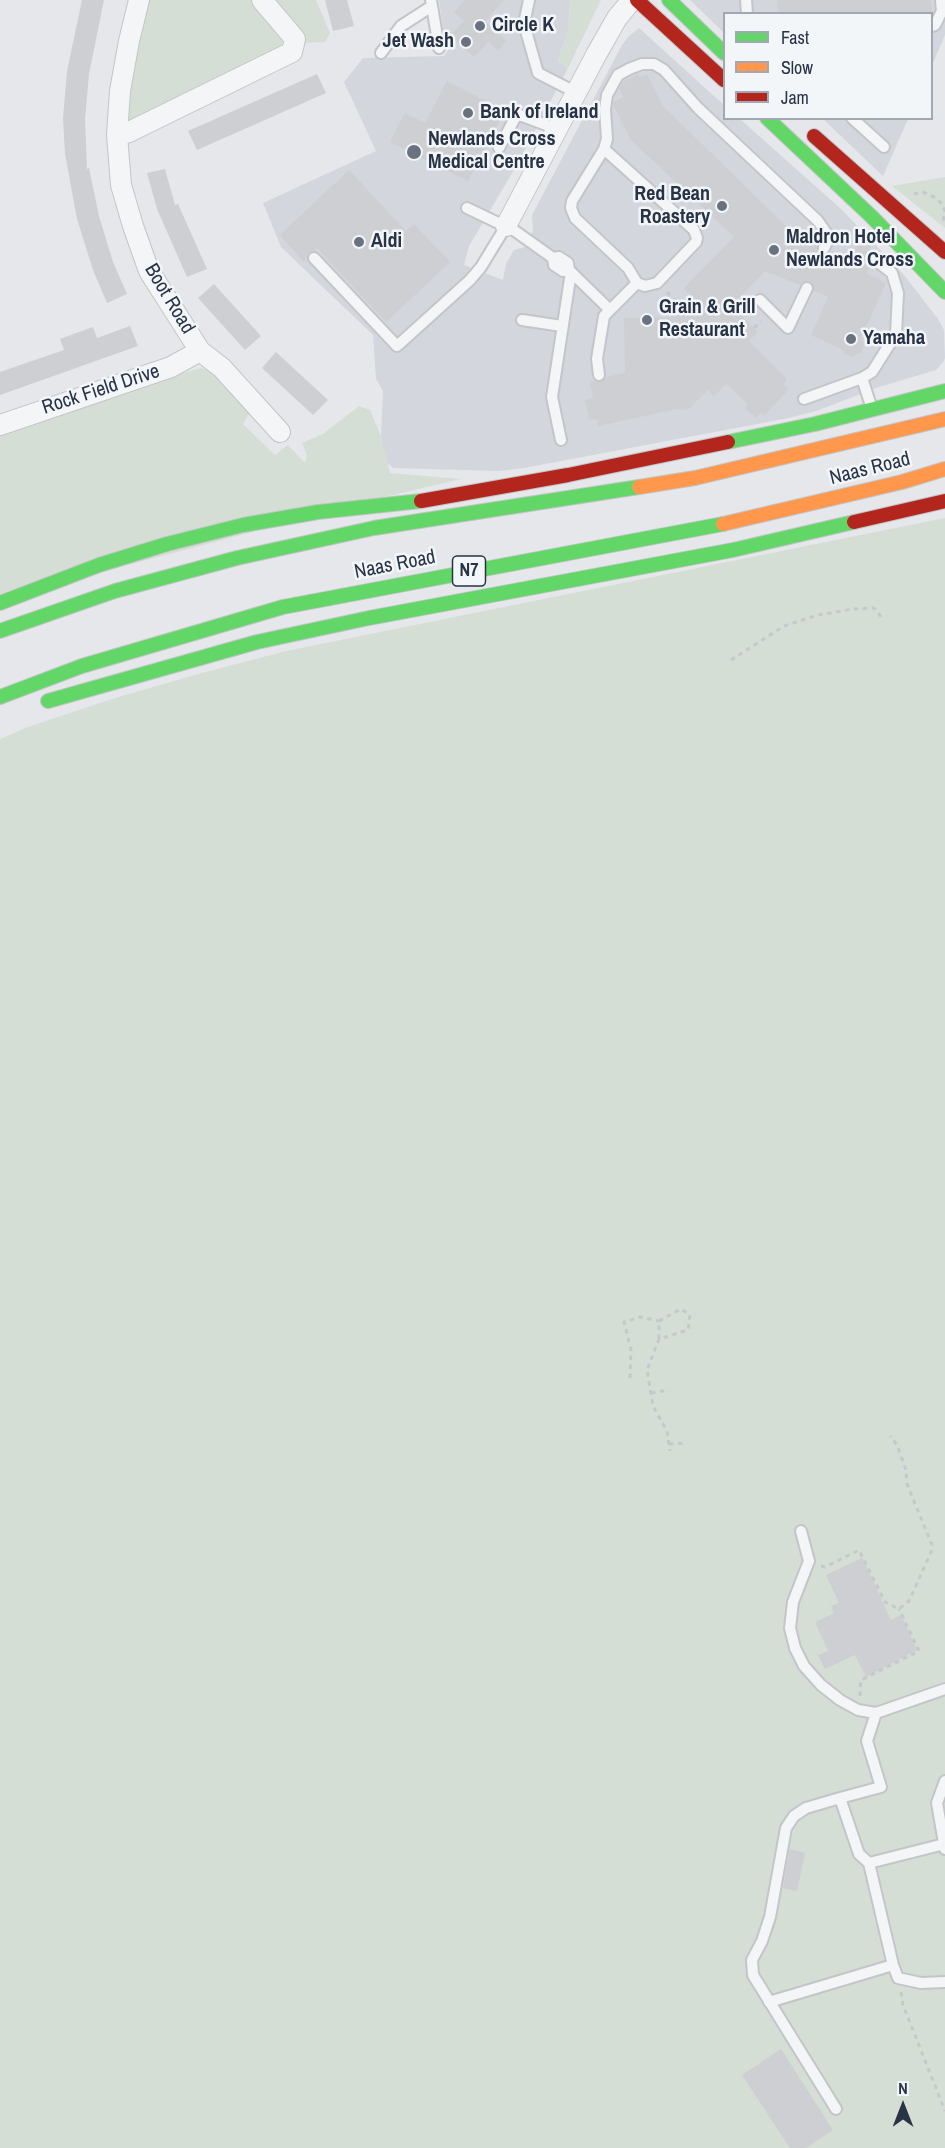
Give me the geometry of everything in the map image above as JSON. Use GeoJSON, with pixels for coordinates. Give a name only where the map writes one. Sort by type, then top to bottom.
{"type":"FeatureCollection","features":[{"type":"Feature","properties":{"kind":"main road"},"geometry":{"type":"LineString","coordinates":[[637,0],[723,79]]}},
{"type":"Feature","properties":{"kind":"main road"},"geometry":{"type":"LineString","coordinates":[[669,0],[723,52]]}},
{"type":"Feature","properties":{"kind":"main road"},"geometry":{"type":"LineString","coordinates":[[769,120],[872,217],[945,292]]}},
{"type":"Feature","properties":{"kind":"main road"},"geometry":{"type":"LineString","coordinates":[[803,126],[945,252]]}},
{"type":"Feature","properties":{"kind":"main road"},"geometry":{"type":"LineString","coordinates":[[929,237],[945,247]]}},
{"type":"Feature","properties":{"kind":"main road"},"geometry":{"type":"LineString","coordinates":[[926,394],[945,381]]}},
{"type":"Feature","properties":{"kind":"main road"},"geometry":{"type":"LineString","coordinates":[[0,618],[93,581],[222,542],[418,502],[567,476],[815,423],[945,391]]}},
{"type":"Feature","properties":{"kind":"main road","name":"Naas Road"},"geometry":{"type":"LineString","coordinates":[[0,631],[115,591],[237,558],[374,528],[695,478],[945,419]]}},
{"type":"Feature","properties":{"kind":"main road","name":"Naas Road"},"geometry":{"type":"LineString","coordinates":[[0,698],[82,666],[283,607],[728,523],[902,482],[945,469]]}},
{"type":"Feature","properties":{"kind":"main road"},"geometry":{"type":"LineString","coordinates":[[37,704],[256,642],[369,618],[733,550],[945,501]]}},
{"type":"Feature","properties":{"kind":"main road"},"geometry":{"type":"LineString","coordinates":[[0,603],[99,565],[167,544],[318,512],[418,502]]}},
{"type":"Feature","properties":{"kind":"street","name":"Boot Road"},"geometry":{"type":"LineString","coordinates":[[139,0],[120,91],[117,135],[121,185],[149,270],[200,351],[222,368],[279,432]]}},
{"type":"Feature","properties":{"kind":"street"},"geometry":{"type":"LineString","coordinates":[[117,135],[129,132],[292,52],[295,39],[262,0]]}},
{"type":"Feature","properties":{"kind":"street"},"geometry":{"type":"LineString","coordinates":[[506,226],[617,18],[632,0]]}},
{"type":"Feature","properties":{"kind":"street","name":"Rock Field Drive"},"geometry":{"type":"LineString","coordinates":[[0,424],[171,367],[200,351]]}},
{"type":"Feature","properties":{"kind":"lane"},"geometry":{"type":"LineString","coordinates":[[529,0],[524,24],[538,73],[577,93]]}},
{"type":"Feature","properties":{"kind":"lane"},"geometry":{"type":"LineString","coordinates":[[933,26],[942,11],[941,0]]}},
{"type":"Feature","properties":{"kind":"lane"},"geometry":{"type":"LineString","coordinates":[[381,53],[401,26],[431,3],[439,48]]}},
{"type":"Feature","properties":{"kind":"lane"},"geometry":{"type":"LineString","coordinates":[[604,149],[694,230],[697,238],[696,242],[657,283],[645,286],[637,283],[627,268],[575,218],[571,208],[572,201],[604,149],[607,138],[605,109],[608,95],[618,75],[642,64],[654,64],[664,70],[698,108],[818,220],[827,234],[828,240],[824,248]]}},
{"type":"Feature","properties":{"kind":"lane"},"geometry":{"type":"LineString","coordinates":[[499,148],[516,114],[557,129]]}},
{"type":"Feature","properties":{"kind":"lane"},"geometry":{"type":"LineString","coordinates":[[854,120],[884,147]]}},
{"type":"Feature","properties":{"kind":"lane"},"geometry":{"type":"LineString","coordinates":[[467,208],[516,231],[553,258],[559,257],[568,263],[570,271],[552,397],[561,440]]}},
{"type":"Feature","properties":{"kind":"lane"},"geometry":{"type":"LineString","coordinates":[[314,258],[397,346],[470,280],[481,267],[506,226]]}},
{"type":"Feature","properties":{"kind":"lane"},"geometry":{"type":"LineString","coordinates":[[804,399],[862,378],[872,372],[896,334],[898,293],[892,273],[874,259]]}},
{"type":"Feature","properties":{"kind":"lane"},"geometry":{"type":"LineString","coordinates":[[570,271],[610,310]]}},
{"type":"Feature","properties":{"kind":"lane"},"geometry":{"type":"LineString","coordinates":[[599,375],[597,359],[604,316],[637,283]]}},
{"type":"Feature","properties":{"kind":"lane"},"geometry":{"type":"LineString","coordinates":[[760,300],[788,328],[807,288]]}},
{"type":"Feature","properties":{"kind":"lane"},"geometry":{"type":"LineString","coordinates":[[522,320],[562,326]]}},
{"type":"Feature","properties":{"kind":"lane"},"geometry":{"type":"LineString","coordinates":[[862,378],[872,409]]}},
{"type":"Feature","properties":{"kind":"lane"},"geometry":{"type":"LineString","coordinates":[[801,1531],[809,1561],[793,1602],[790,1628],[795,1648],[804,1666],[821,1685],[858,1710],[876,1713],[945,1689]]}},
{"type":"Feature","properties":{"kind":"lane"},"geometry":{"type":"LineString","coordinates":[[836,2109],[753,1975],[752,1960],[762,1941],[770,1917],[786,1828],[794,1816],[806,1809],[881,1787],[867,1741],[876,1713]]}},
{"type":"Feature","properties":{"kind":"lane"},"geometry":{"type":"LineString","coordinates":[[869,1863],[944,1847],[938,1803],[945,1781]]}},
{"type":"Feature","properties":{"kind":"lane"},"geometry":{"type":"LineString","coordinates":[[840,1798],[859,1854],[869,1863],[898,1978],[921,1983],[945,1982]]}},
{"type":"Feature","properties":{"kind":"lane"},"geometry":{"type":"LineString","coordinates":[[770,2002],[893,1965]]}},
{"type":"Feature","properties":{"kind":"path"},"geometry":{"type":"LineString","coordinates":[[911,196],[915,192],[930,194],[943,205],[945,212],[940,228]]}},
{"type":"Feature","properties":{"kind":"path"},"geometry":{"type":"LineString","coordinates":[[657,283],[681,306]]}},
{"type":"Feature","properties":{"kind":"path"},"geometry":{"type":"LineString","coordinates":[[731,660],[784,627],[818,615],[874,608],[883,619]]}},
{"type":"Feature","properties":{"kind":"path"},"geometry":{"type":"LineString","coordinates":[[630,1378],[631,1350],[624,1322],[640,1317],[659,1321],[681,1309],[690,1315],[688,1330],[659,1339]]}},
{"type":"Feature","properties":{"kind":"path"},"geometry":{"type":"LineString","coordinates":[[659,1321],[659,1339],[647,1370],[652,1406],[667,1431],[669,1451]]}},
{"type":"Feature","properties":{"kind":"path"},"geometry":{"type":"LineString","coordinates":[[651,1393],[669,1390]]}},
{"type":"Feature","properties":{"kind":"path"},"geometry":{"type":"LineString","coordinates":[[890,1436],[897,1445],[906,1470],[907,1484],[932,1545],[909,1601],[898,1609]]}},
{"type":"Feature","properties":{"kind":"path"},"geometry":{"type":"LineString","coordinates":[[669,1444],[686,1443]]}},
{"type":"Feature","properties":{"kind":"path"},"geometry":{"type":"LineString","coordinates":[[809,1561],[825,1567],[859,1550],[885,1602],[898,1609],[919,1651],[861,1680],[858,1710]]}},
{"type":"Feature","properties":{"kind":"path"},"geometry":{"type":"LineString","coordinates":[[898,1978],[903,2005],[945,2111]]}},
{"type":"Feature","properties":{"kind":"shaded area"},"geometry":{"type":"Polygon","coordinates":[[[144,0],[256,0],[283,32],[282,46],[122,126],[144,0]]]}},
{"type":"Feature","properties":{"kind":"shaded area"},"geometry":{"type":"Polygon","coordinates":[[[272,0],[316,0],[330,33],[325,42],[302,43],[272,0]]]}},
{"type":"Feature","properties":{"kind":"shaded area"},"geometry":{"type":"Polygon","coordinates":[[[439,0],[570,0],[568,30],[558,61],[568,68],[518,163],[469,246],[464,265],[503,280],[506,264],[514,250],[525,247],[533,231],[532,215],[622,45],[639,28],[723,104],[723,120],[741,120],[841,209],[904,275],[944,330],[945,358],[943,362],[936,370],[789,418],[524,468],[498,471],[393,468],[386,462],[381,436],[383,391],[376,379],[373,335],[281,247],[263,203],[376,151],[344,82],[363,58],[444,56],[451,46],[445,43],[439,0]]]}},
{"type":"Feature","properties":{"kind":"shaded area"},"geometry":{"type":"Polygon","coordinates":[[[570,0],[601,0],[568,68],[558,61],[568,30],[570,0]]]}},
{"type":"Feature","properties":{"kind":"shaded area"},"geometry":{"type":"Polygon","coordinates":[[[690,0],[945,0],[945,35],[933,63],[933,12],[723,12],[723,32],[690,0]]]}},
{"type":"Feature","properties":{"kind":"shaded area"},"geometry":{"type":"Polygon","coordinates":[[[824,120],[908,120],[883,176],[824,120]]]}},
{"type":"Feature","properties":{"kind":"shaded area"},"geometry":{"type":"Polygon","coordinates":[[[945,177],[945,228],[892,186],[945,177]]]}},
{"type":"Feature","properties":{"kind":"shaded area"},"geometry":{"type":"Polygon","coordinates":[[[200,368],[215,372],[252,409],[243,424],[275,455],[288,445],[305,463],[307,455],[302,443],[323,434],[359,406],[370,410],[381,436],[390,473],[461,479],[380,498],[0,599],[0,432],[200,368]]]}},
{"type":"Feature","properties":{"kind":"shaded area"},"geometry":{"type":"Polygon","coordinates":[[[945,518],[945,2148],[0,2148],[0,739],[28,727],[115,698],[286,651],[945,518]]]}},
{"type":"Feature","properties":{"kind":"building"},"geometry":{"type":"Polygon","coordinates":[[[82,0],[104,0],[89,74],[85,119],[87,169],[89,168],[99,216],[113,262],[127,294],[107,303],[93,270],[77,219],[65,154],[63,118],[67,71],[82,0]]]}},
{"type":"Feature","properties":{"kind":"building"},"geometry":{"type":"Polygon","coordinates":[[[325,0],[347,0],[354,26],[333,31],[325,0]]]}},
{"type":"Feature","properties":{"kind":"building"},"geometry":{"type":"Polygon","coordinates":[[[465,0],[504,0],[485,21],[506,40],[498,51],[488,42],[474,57],[450,36],[464,21],[454,12],[465,0]]]}},
{"type":"Feature","properties":{"kind":"building"},"geometry":{"type":"Polygon","coordinates":[[[777,0],[931,0],[932,12],[778,12],[777,0]]]}},
{"type":"Feature","properties":{"kind":"building"},"geometry":{"type":"Polygon","coordinates":[[[317,74],[326,93],[197,150],[188,131],[317,74]]]}},
{"type":"Feature","properties":{"kind":"building","name":"Maldron Hotel Newlands Cross"},"geometry":{"type":"Polygon","coordinates":[[[638,74],[639,77],[647,74],[663,106],[797,237],[817,245],[817,252],[821,255],[828,255],[831,251],[851,259],[859,240],[871,245],[863,264],[869,267],[866,273],[886,283],[861,338],[864,344],[862,352],[852,357],[844,354],[841,349],[811,335],[828,297],[814,291],[810,281],[800,285],[765,271],[731,306],[758,332],[749,341],[787,379],[783,384],[788,390],[764,416],[761,413],[756,418],[745,408],[748,404],[726,384],[714,396],[708,390],[688,410],[677,409],[598,426],[597,419],[589,420],[585,400],[593,398],[590,381],[600,382],[606,377],[625,373],[624,318],[671,317],[690,295],[684,288],[734,237],[630,139],[613,105],[623,97],[619,89],[623,82],[638,74]]]}},
{"type":"Feature","properties":{"kind":"building"},"geometry":{"type":"Polygon","coordinates":[[[447,81],[505,111],[468,181],[390,142],[405,113],[425,123],[447,81]]]}},
{"type":"Feature","properties":{"kind":"building"},"geometry":{"type":"Polygon","coordinates":[[[165,169],[175,205],[178,204],[207,269],[187,277],[157,209],[147,173],[165,169]]]}},
{"type":"Feature","properties":{"kind":"building","name":"Aldi"},"geometry":{"type":"Polygon","coordinates":[[[349,170],[406,231],[414,224],[450,262],[386,322],[318,249],[309,252],[304,262],[280,235],[349,170]]]}},
{"type":"Feature","properties":{"kind":"building"},"geometry":{"type":"Polygon","coordinates":[[[214,284],[261,336],[245,350],[198,298],[214,284]]]}},
{"type":"Feature","properties":{"kind":"building"},"geometry":{"type":"Polygon","coordinates":[[[130,326],[138,346],[0,395],[0,372],[64,350],[60,339],[93,327],[97,338],[130,326]]]}},
{"type":"Feature","properties":{"kind":"building"},"geometry":{"type":"Polygon","coordinates":[[[276,352],[328,400],[313,415],[262,368],[276,352]]]}},
{"type":"Feature","properties":{"kind":"building"},"geometry":{"type":"Polygon","coordinates":[[[862,1558],[891,1620],[901,1615],[917,1650],[866,1677],[855,1655],[825,1669],[818,1655],[828,1651],[815,1622],[834,1613],[831,1606],[839,1603],[826,1575],[862,1558]]]}},
{"type":"Feature","properties":{"kind":"building"},"geometry":{"type":"Polygon","coordinates":[[[790,1849],[805,1853],[797,1891],[783,1888],[790,1849]]]}},
{"type":"Feature","properties":{"kind":"building"},"geometry":{"type":"Polygon","coordinates":[[[781,2049],[833,2130],[806,2148],[790,2148],[742,2075],[781,2049]]]}},
{"type":"Feature","properties":{"kind":"traffic: fast"},"geometry":{"type":"LineString","coordinates":[[669,0],[723,52]]}},
{"type":"Feature","properties":{"kind":"traffic: fast"},"geometry":{"type":"LineString","coordinates":[[769,120],[872,217],[945,292]]}},
{"type":"Feature","properties":{"kind":"traffic: fast"},"geometry":{"type":"LineString","coordinates":[[728,442],[815,424],[945,391]]}},
{"type":"Feature","properties":{"kind":"traffic: fast"},"geometry":{"type":"LineString","coordinates":[[0,631],[115,591],[237,558],[374,528],[639,487]]}},
{"type":"Feature","properties":{"kind":"traffic: fast"},"geometry":{"type":"LineString","coordinates":[[0,603],[99,565],[167,544],[243,525],[318,512],[421,501]]}},
{"type":"Feature","properties":{"kind":"traffic: fast"},"geometry":{"type":"LineString","coordinates":[[48,701],[257,642],[369,618],[733,550],[854,522]]}},
{"type":"Feature","properties":{"kind":"traffic: fast"},"geometry":{"type":"LineString","coordinates":[[0,697],[82,666],[283,607],[723,524]]}},
{"type":"Feature","properties":{"kind":"traffic: slow"},"geometry":{"type":"LineString","coordinates":[[639,487],[695,478],[945,419]]}},
{"type":"Feature","properties":{"kind":"traffic: slow"},"geometry":{"type":"LineString","coordinates":[[723,524],[902,482],[945,469]]}},
{"type":"Feature","properties":{"kind":"traffic: jam"},"geometry":{"type":"LineString","coordinates":[[637,0],[723,79]]}},
{"type":"Feature","properties":{"kind":"traffic: jam"},"geometry":{"type":"LineString","coordinates":[[814,136],[945,252]]}},
{"type":"Feature","properties":{"kind":"traffic: jam"},"geometry":{"type":"LineString","coordinates":[[421,501],[568,475],[728,442]]}},
{"type":"Feature","properties":{"kind":"traffic: jam"},"geometry":{"type":"LineString","coordinates":[[854,522],[945,501]]}},
{"type":"Feature","properties":{"kind":"place","name":"Circle K"},"geometry":{"type":"Point","coordinates":[480,26]}},
{"type":"Feature","properties":{"kind":"place","name":"Jet Wash"},"geometry":{"type":"Point","coordinates":[466,42]}},
{"type":"Feature","properties":{"kind":"place","name":"Bank of Ireland"},"geometry":{"type":"Point","coordinates":[468,113]}},
{"type":"Feature","properties":{"kind":"place","name":"Newlands Cross Medical Centre"},"geometry":{"type":"Point","coordinates":[414,152]}},
{"type":"Feature","properties":{"kind":"place","name":"Red Bean Roastery"},"geometry":{"type":"Point","coordinates":[722,206]}},
{"type":"Feature","properties":{"kind":"place","name":"Aldi"},"geometry":{"type":"Point","coordinates":[359,242]}},
{"type":"Feature","properties":{"kind":"place","name":"Maldron Hotel Newlands Cross"},"geometry":{"type":"Point","coordinates":[774,250]}},
{"type":"Feature","properties":{"kind":"place","name":"Grain & Grill Restaurant"},"geometry":{"type":"Point","coordinates":[647,320]}},
{"type":"Feature","properties":{"kind":"place","name":"Yamaha"},"geometry":{"type":"Point","coordinates":[851,339]}}]}
